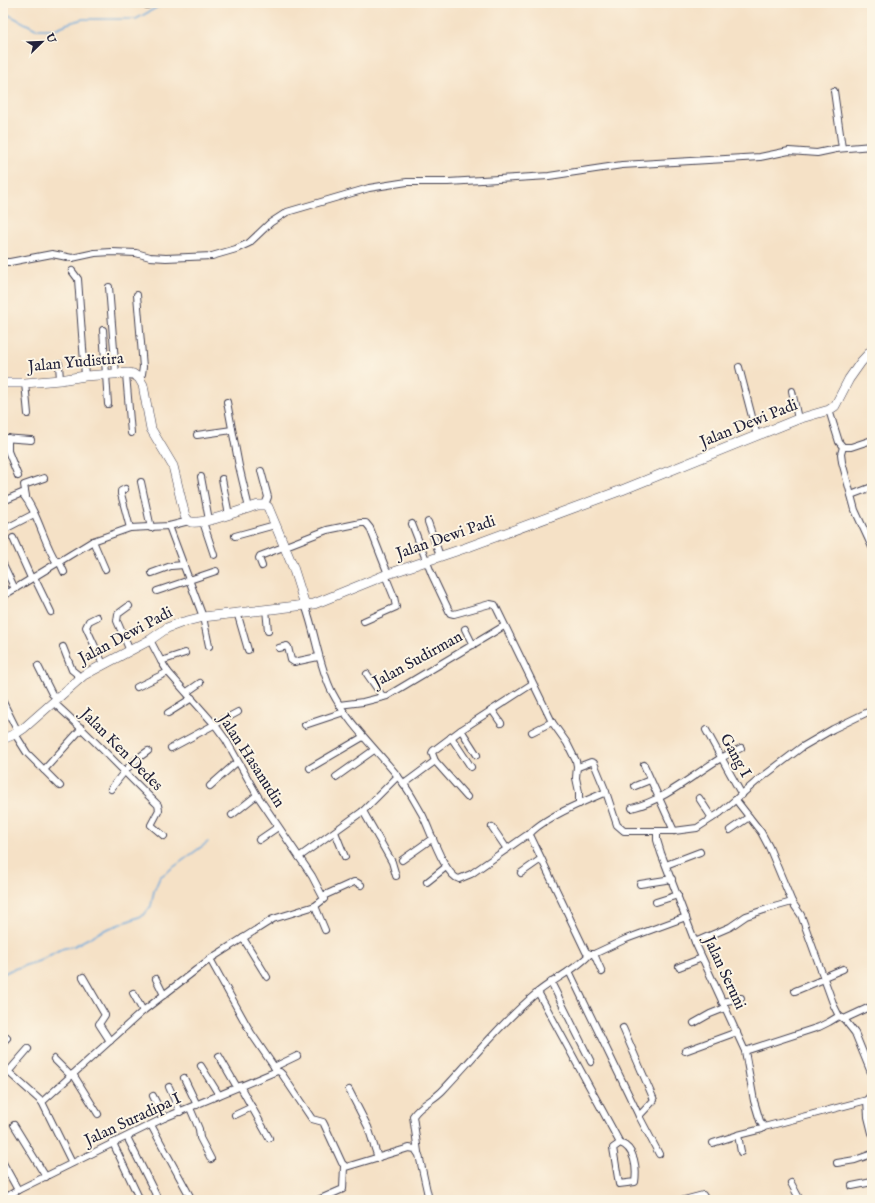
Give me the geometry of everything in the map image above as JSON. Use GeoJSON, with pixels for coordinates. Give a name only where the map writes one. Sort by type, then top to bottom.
{"type":"FeatureCollection","features":[{"type":"Feature","properties":{"kind":"street"},"geometry":{"type":"LineString","coordinates":[[834,91],[842,148]]}},
{"type":"Feature","properties":{"kind":"street"},"geometry":{"type":"LineString","coordinates":[[3,262],[52,254],[72,258],[95,253],[112,252],[136,253],[150,257],[166,258],[212,256],[236,249],[249,243],[270,223],[287,212],[369,188],[407,182],[448,182],[550,176],[622,165],[760,157],[789,151],[817,153],[842,148],[872,146]]}},
{"type":"Feature","properties":{"kind":"street"},"geometry":{"type":"LineString","coordinates":[[72,271],[78,279],[85,376]]}},
{"type":"Feature","properties":{"kind":"street"},"geometry":{"type":"LineString","coordinates":[[109,287],[116,374]]}},
{"type":"Feature","properties":{"kind":"street"},"geometry":{"type":"LineString","coordinates":[[137,295],[143,367],[142,374],[139,378]]}},
{"type":"Feature","properties":{"kind":"street"},"geometry":{"type":"LineString","coordinates":[[103,330],[108,404]]}},
{"type":"Feature","properties":{"kind":"street"},"geometry":{"type":"LineString","coordinates":[[870,355],[849,379],[835,406],[829,410],[839,442],[843,446],[851,446],[872,440]]}},
{"type":"Feature","properties":{"kind":"street"},"geometry":{"type":"LineString","coordinates":[[59,364],[60,380]]}},
{"type":"Feature","properties":{"kind":"street"},"geometry":{"type":"LineString","coordinates":[[738,367],[757,436]]}},
{"type":"Feature","properties":{"kind":"street","name":"Jalan Yudistira"},"geometry":{"type":"LineString","coordinates":[[3,383],[25,383],[116,374],[133,374],[139,378],[142,381],[145,390],[151,429],[173,466],[184,516],[189,521]]}},
{"type":"Feature","properties":{"kind":"street"},"geometry":{"type":"LineString","coordinates":[[126,374],[131,433]]}},
{"type":"Feature","properties":{"kind":"street"},"geometry":{"type":"LineString","coordinates":[[25,383],[28,414]]}},
{"type":"Feature","properties":{"kind":"street"},"geometry":{"type":"LineString","coordinates":[[792,391],[798,419]]}},
{"type":"Feature","properties":{"kind":"street"},"geometry":{"type":"LineString","coordinates":[[227,402],[249,508]]}},
{"type":"Feature","properties":{"kind":"street","name":"Jalan Dewi Padi"},"geometry":{"type":"LineString","coordinates":[[3,739],[17,733],[80,678],[103,664],[150,640],[167,628],[203,617],[314,604],[387,575],[440,556],[468,548],[622,490],[798,419],[829,410]]}},
{"type":"Feature","properties":{"kind":"street"},"geometry":{"type":"LineString","coordinates":[[197,435],[232,430]]}},
{"type":"Feature","properties":{"kind":"street"},"geometry":{"type":"LineString","coordinates":[[18,476],[8,451],[5,438],[31,440]]}},
{"type":"Feature","properties":{"kind":"street"},"geometry":{"type":"LineString","coordinates":[[843,446],[842,462],[855,510],[872,547]]}},
{"type":"Feature","properties":{"kind":"street"},"geometry":{"type":"LineString","coordinates":[[261,471],[268,497],[266,505],[293,568],[313,628],[318,657],[323,672],[344,712],[363,737],[404,784],[422,815],[446,867],[454,877],[462,879],[560,813],[606,792]]}},
{"type":"Feature","properties":{"kind":"street"},"geometry":{"type":"LineString","coordinates":[[202,477],[206,521],[214,555]]}},
{"type":"Feature","properties":{"kind":"street"},"geometry":{"type":"LineString","coordinates":[[26,498],[24,485],[44,478]]}},
{"type":"Feature","properties":{"kind":"street"},"geometry":{"type":"LineString","coordinates":[[222,479],[229,514]]}},
{"type":"Feature","properties":{"kind":"street"},"geometry":{"type":"LineString","coordinates":[[141,482],[150,528]]}},
{"type":"Feature","properties":{"kind":"street"},"geometry":{"type":"LineString","coordinates":[[851,495],[872,487]]}},
{"type":"Feature","properties":{"kind":"street"},"geometry":{"type":"LineString","coordinates":[[125,489],[121,491],[121,494],[130,528]]}},
{"type":"Feature","properties":{"kind":"street"},"geometry":{"type":"LineString","coordinates":[[8,499],[22,493],[26,498],[64,572]]}},
{"type":"Feature","properties":{"kind":"street"},"geometry":{"type":"LineString","coordinates":[[3,586],[5,595],[32,577],[93,541],[130,528],[150,528],[169,526],[189,521],[206,521],[258,505],[266,505]]}},
{"type":"Feature","properties":{"kind":"street"},"geometry":{"type":"LineString","coordinates":[[3,530],[34,514]]}},
{"type":"Feature","properties":{"kind":"street"},"geometry":{"type":"LineString","coordinates":[[428,522],[440,556]]}},
{"type":"Feature","properties":{"kind":"street"},"geometry":{"type":"LineString","coordinates":[[262,566],[260,557],[283,547],[327,530],[366,523],[370,528],[387,575],[396,607],[364,621]]}},
{"type":"Feature","properties":{"kind":"street"},"geometry":{"type":"LineString","coordinates":[[412,524],[426,561],[450,613],[454,614],[493,604],[495,605],[532,684],[552,722],[567,743],[578,767],[576,778],[580,792],[579,804]]}},
{"type":"Feature","properties":{"kind":"street"},"geometry":{"type":"LineString","coordinates":[[235,536],[275,525]]}},
{"type":"Feature","properties":{"kind":"street"},"geometry":{"type":"LineString","coordinates":[[169,526],[203,617],[209,646]]}},
{"type":"Feature","properties":{"kind":"street"},"geometry":{"type":"LineString","coordinates":[[13,538],[51,612]]}},
{"type":"Feature","properties":{"kind":"street"},"geometry":{"type":"LineString","coordinates":[[93,541],[105,569]]}},
{"type":"Feature","properties":{"kind":"street"},"geometry":{"type":"LineString","coordinates":[[3,564],[15,589]]}},
{"type":"Feature","properties":{"kind":"street"},"geometry":{"type":"LineString","coordinates":[[152,573],[171,566],[184,565]]}},
{"type":"Feature","properties":{"kind":"street"},"geometry":{"type":"LineString","coordinates":[[157,592],[216,571]]}},
{"type":"Feature","properties":{"kind":"street"},"geometry":{"type":"LineString","coordinates":[[129,606],[118,614],[117,621],[130,651]]}},
{"type":"Feature","properties":{"kind":"street"},"geometry":{"type":"LineString","coordinates":[[266,609],[268,631]]}},
{"type":"Feature","properties":{"kind":"street"},"geometry":{"type":"LineString","coordinates":[[237,612],[248,650]]}},
{"type":"Feature","properties":{"kind":"street"},"geometry":{"type":"LineString","coordinates":[[97,617],[89,621],[86,627],[103,664]]}},
{"type":"Feature","properties":{"kind":"street","name":"Jalan Sudirman"},"geometry":{"type":"LineString","coordinates":[[339,705],[383,697],[504,626]]}},
{"type":"Feature","properties":{"kind":"street"},"geometry":{"type":"LineString","coordinates":[[466,629],[473,645]]}},
{"type":"Feature","properties":{"kind":"street","name":"Jalan Hasanudin"},"geometry":{"type":"LineString","coordinates":[[150,640],[160,662],[215,725],[226,740],[237,762],[257,795],[312,876],[323,898]]}},
{"type":"Feature","properties":{"kind":"street"},"geometry":{"type":"LineString","coordinates":[[279,648],[287,646],[294,662],[318,657]]}},
{"type":"Feature","properties":{"kind":"street"},"geometry":{"type":"LineString","coordinates":[[63,647],[72,670],[80,678]]}},
{"type":"Feature","properties":{"kind":"street"},"geometry":{"type":"LineString","coordinates":[[160,662],[184,653]]}},
{"type":"Feature","properties":{"kind":"street","name":"Jalan Ken Dedes"},"geometry":{"type":"LineString","coordinates":[[38,666],[55,700],[158,805],[159,810],[151,826],[164,836]]}},
{"type":"Feature","properties":{"kind":"street"},"geometry":{"type":"LineString","coordinates":[[137,687],[168,672]]}},
{"type":"Feature","properties":{"kind":"street"},"geometry":{"type":"LineString","coordinates":[[367,674],[383,697]]}},
{"type":"Feature","properties":{"kind":"street"},"geometry":{"type":"LineString","coordinates":[[186,692],[200,683]]}},
{"type":"Feature","properties":{"kind":"street"},"geometry":{"type":"LineString","coordinates":[[467,797],[435,761],[432,753],[433,751],[461,730],[532,684]]}},
{"type":"Feature","properties":{"kind":"street"},"geometry":{"type":"LineString","coordinates":[[168,713],[192,698]]}},
{"type":"Feature","properties":{"kind":"street"},"geometry":{"type":"LineString","coordinates":[[3,702],[27,753],[60,786]]}},
{"type":"Feature","properties":{"kind":"street"},"geometry":{"type":"LineString","coordinates":[[492,710],[501,723]]}},
{"type":"Feature","properties":{"kind":"street"},"geometry":{"type":"LineString","coordinates":[[578,767],[591,762],[594,763],[619,828],[624,831],[674,831],[697,828],[736,800],[793,753],[812,740],[872,710]]}},
{"type":"Feature","properties":{"kind":"street"},"geometry":{"type":"LineString","coordinates":[[171,748],[238,712]]}},
{"type":"Feature","properties":{"kind":"street"},"geometry":{"type":"LineString","coordinates":[[305,725],[344,712]]}},
{"type":"Feature","properties":{"kind":"street"},"geometry":{"type":"LineString","coordinates":[[532,732],[552,722]]}},
{"type":"Feature","properties":{"kind":"street"},"geometry":{"type":"LineString","coordinates":[[44,770],[82,728]]}},
{"type":"Feature","properties":{"kind":"street"},"geometry":{"type":"LineString","coordinates":[[461,730],[478,755]]}},
{"type":"Feature","properties":{"kind":"street","name":"Gang I"},"geometry":{"type":"LineString","coordinates":[[706,730],[742,795]]}},
{"type":"Feature","properties":{"kind":"street"},"geometry":{"type":"LineString","coordinates":[[310,768],[363,737]]}},
{"type":"Feature","properties":{"kind":"street"},"geometry":{"type":"LineString","coordinates":[[451,737],[471,767]]}},
{"type":"Feature","properties":{"kind":"street"},"geometry":{"type":"LineString","coordinates":[[632,808],[660,799],[722,758],[741,748]]}},
{"type":"Feature","properties":{"kind":"street"},"geometry":{"type":"LineString","coordinates":[[336,777],[374,750]]}},
{"type":"Feature","properties":{"kind":"street"},"geometry":{"type":"LineString","coordinates":[[112,789],[124,772],[138,757],[148,751]]}},
{"type":"Feature","properties":{"kind":"street"},"geometry":{"type":"LineString","coordinates":[[404,784],[435,761]]}},
{"type":"Feature","properties":{"kind":"street"},"geometry":{"type":"LineString","coordinates":[[210,786],[237,762]]}},
{"type":"Feature","properties":{"kind":"street"},"geometry":{"type":"LineString","coordinates":[[644,765],[674,831]]}},
{"type":"Feature","properties":{"kind":"street"},"geometry":{"type":"LineString","coordinates":[[299,857],[362,811],[398,776]]}},
{"type":"Feature","properties":{"kind":"street"},"geometry":{"type":"LineString","coordinates":[[635,786],[650,780]]}},
{"type":"Feature","properties":{"kind":"street"},"geometry":{"type":"LineString","coordinates":[[232,815],[257,795]]}},
{"type":"Feature","properties":{"kind":"street"},"geometry":{"type":"LineString","coordinates":[[699,798],[712,818]]}},
{"type":"Feature","properties":{"kind":"street"},"geometry":{"type":"LineString","coordinates":[[736,800],[761,832],[769,847],[792,902],[801,915],[824,978],[841,1017],[855,1033],[872,1075]]}},
{"type":"Feature","properties":{"kind":"street"},"geometry":{"type":"LineString","coordinates":[[362,811],[392,862],[396,876]]}},
{"type":"Feature","properties":{"kind":"street"},"geometry":{"type":"LineString","coordinates":[[730,830],[749,817]]}},
{"type":"Feature","properties":{"kind":"street"},"geometry":{"type":"LineString","coordinates":[[259,840],[278,827]]}},
{"type":"Feature","properties":{"kind":"street"},"geometry":{"type":"LineString","coordinates":[[492,827],[507,849]]}},
{"type":"Feature","properties":{"kind":"street","name":"Jalan Seruni"},"geometry":{"type":"LineString","coordinates":[[657,831],[657,840],[695,942],[745,1051],[754,1101],[760,1121],[764,1126]]}},
{"type":"Feature","properties":{"kind":"street"},"geometry":{"type":"LineString","coordinates":[[335,832],[345,857]]}},
{"type":"Feature","properties":{"kind":"street"},"geometry":{"type":"LineString","coordinates":[[529,835],[586,952],[592,954],[602,972]]}},
{"type":"Feature","properties":{"kind":"street"},"geometry":{"type":"LineString","coordinates":[[402,860],[433,838]]}},
{"type":"Feature","properties":{"kind":"street"},"geometry":{"type":"LineString","coordinates":[[666,865],[700,852]]}},
{"type":"Feature","properties":{"kind":"street"},"geometry":{"type":"LineString","coordinates":[[522,873],[541,859]]}},
{"type":"Feature","properties":{"kind":"street"},"geometry":{"type":"LineString","coordinates":[[427,882],[446,867]]}},
{"type":"Feature","properties":{"kind":"street"},"geometry":{"type":"LineString","coordinates":[[640,884],[672,879]]}},
{"type":"Feature","properties":{"kind":"street"},"geometry":{"type":"LineString","coordinates":[[42,1102],[143,1011],[210,959],[273,919],[316,906],[323,898],[354,882],[361,885]]}},
{"type":"Feature","properties":{"kind":"street"},"geometry":{"type":"LineString","coordinates":[[656,902],[678,895]]}},
{"type":"Feature","properties":{"kind":"street"},"geometry":{"type":"LineString","coordinates":[[695,942],[730,927],[746,916],[792,902]]}},
{"type":"Feature","properties":{"kind":"street"},"geometry":{"type":"LineString","coordinates":[[316,906],[325,930]]}},
{"type":"Feature","properties":{"kind":"street"},"geometry":{"type":"LineString","coordinates":[[429,1200],[418,1152],[413,1116],[416,1111],[442,1091],[492,1036],[538,992],[551,982],[569,972],[592,954],[626,938],[686,917]]}},
{"type":"Feature","properties":{"kind":"street"},"geometry":{"type":"LineString","coordinates":[[242,938],[267,977]]}},
{"type":"Feature","properties":{"kind":"street"},"geometry":{"type":"LineString","coordinates":[[679,967],[702,958]]}},
{"type":"Feature","properties":{"kind":"street"},"geometry":{"type":"LineString","coordinates":[[210,959],[251,1033],[275,1069],[282,1074],[312,1119],[323,1122],[344,1166],[343,1188],[318,1200]]}},
{"type":"Feature","properties":{"kind":"street"},"geometry":{"type":"LineString","coordinates":[[795,991],[843,969]]}},
{"type":"Feature","properties":{"kind":"street"},"geometry":{"type":"LineString","coordinates":[[569,972],[659,1154]]}},
{"type":"Feature","properties":{"kind":"street"},"geometry":{"type":"LineString","coordinates":[[83,977],[105,1015],[99,1024],[110,1041]]}},
{"type":"Feature","properties":{"kind":"street"},"geometry":{"type":"LineString","coordinates":[[156,979],[164,995]]}},
{"type":"Feature","properties":{"kind":"street"},"geometry":{"type":"LineString","coordinates":[[551,982],[591,1062]]}},
{"type":"Feature","properties":{"kind":"street"},"geometry":{"type":"LineString","coordinates":[[538,992],[620,1143],[625,1145],[631,1152],[636,1173],[635,1182],[619,1184],[613,1148],[620,1143]]}},
{"type":"Feature","properties":{"kind":"street"},"geometry":{"type":"LineString","coordinates":[[133,993],[143,1011]]}},
{"type":"Feature","properties":{"kind":"street"},"geometry":{"type":"LineString","coordinates":[[694,1023],[724,1005],[741,998]]}},
{"type":"Feature","properties":{"kind":"street"},"geometry":{"type":"LineString","coordinates":[[745,1051],[819,1027],[872,1006]]}},
{"type":"Feature","properties":{"kind":"street"},"geometry":{"type":"LineString","coordinates":[[623,1028],[654,1100],[639,1116]]}},
{"type":"Feature","properties":{"kind":"street"},"geometry":{"type":"LineString","coordinates":[[685,1051],[737,1032]]}},
{"type":"Feature","properties":{"kind":"street"},"geometry":{"type":"LineString","coordinates":[[9,1071],[28,1049]]}},
{"type":"Feature","properties":{"kind":"street"},"geometry":{"type":"LineString","coordinates":[[219,1056],[252,1107],[269,1138]]}},
{"type":"Feature","properties":{"kind":"street","name":"Jalan Suradipa I"},"geometry":{"type":"LineString","coordinates":[[3,1199],[18,1190],[164,1118],[239,1086],[275,1069],[297,1056]]}},
{"type":"Feature","properties":{"kind":"street"},"geometry":{"type":"LineString","coordinates":[[54,1059],[72,1075],[98,1114]]}},
{"type":"Feature","properties":{"kind":"street"},"geometry":{"type":"LineString","coordinates":[[202,1066],[219,1095]]}},
{"type":"Feature","properties":{"kind":"street"},"geometry":{"type":"LineString","coordinates":[[3,1067],[42,1102],[72,1163]]}},
{"type":"Feature","properties":{"kind":"street"},"geometry":{"type":"LineString","coordinates":[[184,1078],[197,1105]]}},
{"type":"Feature","properties":{"kind":"street"},"geometry":{"type":"LineString","coordinates":[[169,1087],[180,1112]]}},
{"type":"Feature","properties":{"kind":"street"},"geometry":{"type":"LineString","coordinates":[[348,1090],[368,1127],[378,1158]]}},
{"type":"Feature","properties":{"kind":"street"},"geometry":{"type":"LineString","coordinates":[[872,1093],[867,1100],[868,1117],[872,1133]]}},
{"type":"Feature","properties":{"kind":"street"},"geometry":{"type":"LineString","coordinates":[[153,1096],[164,1118]]}},
{"type":"Feature","properties":{"kind":"street"},"geometry":{"type":"LineString","coordinates":[[713,1143],[762,1129],[764,1126],[867,1100]]}},
{"type":"Feature","properties":{"kind":"street"},"geometry":{"type":"LineString","coordinates":[[235,1115],[252,1107]]}},
{"type":"Feature","properties":{"kind":"street"},"geometry":{"type":"LineString","coordinates":[[190,1108],[199,1129],[201,1140],[211,1159]]}},
{"type":"Feature","properties":{"kind":"street"},"geometry":{"type":"LineString","coordinates":[[14,1125],[46,1177]]}},
{"type":"Feature","properties":{"kind":"street"},"geometry":{"type":"LineString","coordinates":[[152,1125],[192,1200]]}},
{"type":"Feature","properties":{"kind":"street"},"geometry":{"type":"LineString","coordinates":[[738,1135],[741,1152]]}},
{"type":"Feature","properties":{"kind":"street"},"geometry":{"type":"LineString","coordinates":[[127,1137],[157,1197]]}},
{"type":"Feature","properties":{"kind":"street"},"geometry":{"type":"LineString","coordinates":[[113,1143],[140,1200]]}},
{"type":"Feature","properties":{"kind":"street"},"geometry":{"type":"LineString","coordinates":[[344,1166],[346,1167],[409,1148],[415,1149],[418,1152]]}},
{"type":"Feature","properties":{"kind":"street"},"geometry":{"type":"LineString","coordinates":[[837,1163],[872,1154]]}},
{"type":"Feature","properties":{"kind":"street"},"geometry":{"type":"LineString","coordinates":[[3,1163],[18,1190]]}},
{"type":"Feature","properties":{"kind":"street"},"geometry":{"type":"LineString","coordinates":[[852,1186],[872,1182]]}},
{"type":"Feature","properties":{"kind":"street"},"geometry":{"type":"LineString","coordinates":[[791,1183],[800,1200]]}},
{"type":"Feature","properties":{"kind":"street"},"geometry":{"type":"LineString","coordinates":[[684,1200],[703,1195],[706,1200]]}},
{"type":"Feature","properties":{"kind":"waterway"},"geometry":{"type":"LineString","coordinates":[[3,12],[36,29],[55,29],[83,19],[136,19],[165,3]]}},
{"type":"Feature","properties":{"kind":"waterway"},"geometry":{"type":"LineString","coordinates":[[3,974],[39,961],[61,949],[74,946],[102,931],[144,915],[151,906],[154,891],[160,877],[208,842]]}}]}
